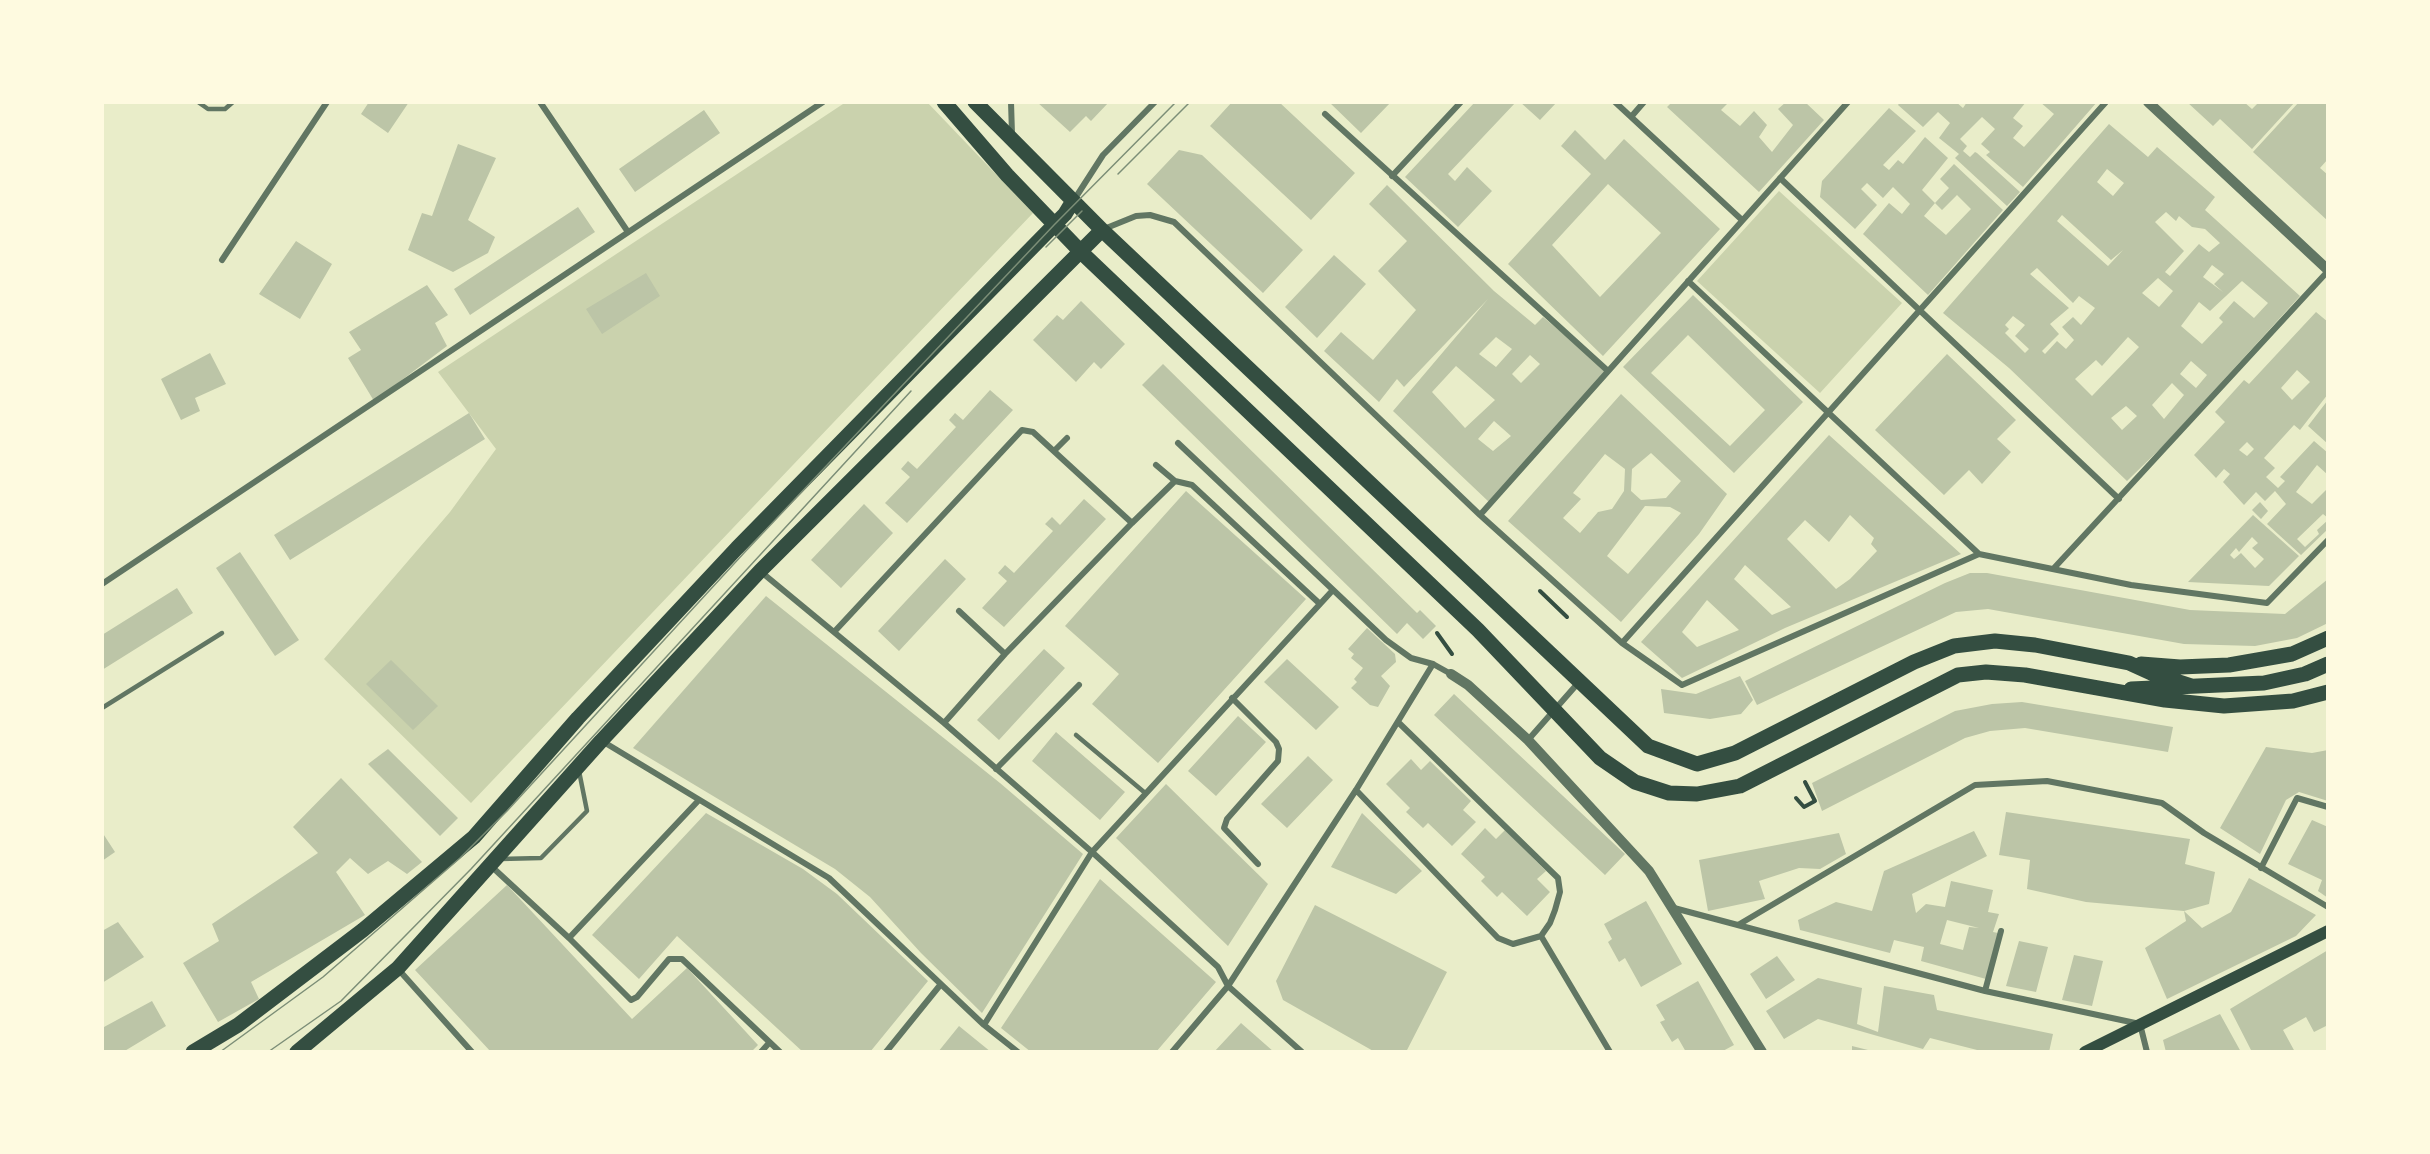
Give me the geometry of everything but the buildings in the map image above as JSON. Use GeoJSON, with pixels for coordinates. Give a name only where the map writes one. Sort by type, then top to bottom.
{"type":"FeatureCollection","features":[{"type":"Feature","properties":{"kind":"main road"},"geometry":{"type":"LineString","coordinates":[[944,102],[1081,252],[1478,630],[1600,758],[1635,782],[1669,793],[1697,794],[1740,786],[1958,675],[1986,672],[2025,675],[2114,692],[2224,706],[2293,701],[2328,692]]}},
{"type":"Feature","properties":{"kind":"main road"},"geometry":{"type":"LineString","coordinates":[[975,102],[1012,142],[1102,230],[1581,680],[1648,746],[1697,764],[1735,753],[1914,662],[1954,646],[1995,641],[2035,645],[2129,663],[2180,667],[2229,666],[2292,654],[2328,638]]}},
{"type":"Feature","properties":{"kind":"main road"},"geometry":{"type":"LineString","coordinates":[[193,1052],[238,1025],[363,930],[474,837],[578,718],[737,548],[1054,225],[1073,201]]}},
{"type":"Feature","properties":{"kind":"main road"},"geometry":{"type":"LineString","coordinates":[[297,1052],[398,968],[601,741],[760,571],[1102,230]]}},
{"type":"Feature","properties":{"kind":"main road"},"geometry":{"type":"LineString","coordinates":[[2129,663],[2151,673],[2192,686]]}},
{"type":"Feature","properties":{"kind":"main road"},"geometry":{"type":"LineString","coordinates":[[2114,692],[2156,686],[2264,683],[2305,674],[2328,664]]}},
{"type":"Feature","properties":{"kind":"main road"},"geometry":{"type":"LineString","coordinates":[[2085,1052],[2328,931]]}},
{"type":"Feature","properties":{"kind":"street"},"geometry":{"type":"LineString","coordinates":[[222,260],[327,102]]}},
{"type":"Feature","properties":{"kind":"street"},"geometry":{"type":"LineString","coordinates":[[540,102],[628,232]]}},
{"type":"Feature","properties":{"kind":"street"},"geometry":{"type":"LineString","coordinates":[[102,584],[823,102]]}},
{"type":"Feature","properties":{"kind":"street"},"geometry":{"type":"LineString","coordinates":[[1011,102],[1012,142]]}},
{"type":"Feature","properties":{"kind":"street"},"geometry":{"type":"LineString","coordinates":[[1073,201],[1104,155],[1155,102]]}},
{"type":"Feature","properties":{"kind":"street"},"geometry":{"type":"LineString","coordinates":[[1392,176],[1461,102]]}},
{"type":"Feature","properties":{"kind":"street"},"geometry":{"type":"LineString","coordinates":[[1615,102],[1742,220]]}},
{"type":"Feature","properties":{"kind":"street"},"geometry":{"type":"LineString","coordinates":[[1630,117],[1644,102]]}},
{"type":"Feature","properties":{"kind":"street"},"geometry":{"type":"LineString","coordinates":[[1480,515],[1848,102]]}},
{"type":"Feature","properties":{"kind":"street"},"geometry":{"type":"LineString","coordinates":[[1622,643],[2106,102]]}},
{"type":"Feature","properties":{"kind":"street"},"geometry":{"type":"LineString","coordinates":[[2055,567],[2328,271],[2148,102]]}},
{"type":"Feature","properties":{"kind":"street"},"geometry":{"type":"LineString","coordinates":[[1325,114],[1608,371]]}},
{"type":"Feature","properties":{"kind":"street"},"geometry":{"type":"LineString","coordinates":[[1780,178],[2119,500]]}},
{"type":"Feature","properties":{"kind":"street"},"geometry":{"type":"LineString","coordinates":[[1102,230],[1136,216],[1150,215],[1174,222],[1480,515],[1622,643],[1682,685],[1979,554],[2055,567],[2131,585],[2267,603],[2328,540]]}},
{"type":"Feature","properties":{"kind":"street"},"geometry":{"type":"LineString","coordinates":[[1688,281],[1979,554]]}},
{"type":"Feature","properties":{"kind":"street"},"geometry":{"type":"LineString","coordinates":[[835,631],[1022,430],[1033,432],[1132,523]]}},
{"type":"Feature","properties":{"kind":"street"},"geometry":{"type":"LineString","coordinates":[[1054,452],[1066,438]]}},
{"type":"Feature","properties":{"kind":"street"},"geometry":{"type":"LineString","coordinates":[[1178,443],[1386,640],[1412,658],[1433,664],[1468,685],[1528,740],[1648,871],[1762,1052]]}},
{"type":"Feature","properties":{"kind":"street"},"geometry":{"type":"LineString","coordinates":[[1156,465],[1175,481],[1192,485],[1320,604]]}},
{"type":"Feature","properties":{"kind":"street"},"geometry":{"type":"LineString","coordinates":[[944,723],[1005,654],[1175,481]]}},
{"type":"Feature","properties":{"kind":"street"},"geometry":{"type":"LineString","coordinates":[[760,571],[944,723],[1092,852],[1218,967],[1228,986],[1302,1052]]}},
{"type":"Feature","properties":{"kind":"street"},"geometry":{"type":"LineString","coordinates":[[984,1025],[1092,852],[1144,792],[1332,591]]}},
{"type":"Feature","properties":{"kind":"street"},"geometry":{"type":"LineString","coordinates":[[959,611],[1005,654]]}},
{"type":"Feature","properties":{"kind":"street"},"geometry":{"type":"LineString","coordinates":[[1172,1052],[1228,986],[1356,790],[1433,664]]}},
{"type":"Feature","properties":{"kind":"street"},"geometry":{"type":"LineString","coordinates":[[1528,740],[1581,680]]}},
{"type":"Feature","properties":{"kind":"street"},"geometry":{"type":"LineString","coordinates":[[996,769],[1079,685]]}},
{"type":"Feature","properties":{"kind":"street"},"geometry":{"type":"LineString","coordinates":[[1232,698],[1276,742],[1279,749],[1278,761],[1227,819],[1224,828],[1258,864]]}},
{"type":"Feature","properties":{"kind":"street"},"geometry":{"type":"LineString","coordinates":[[1356,790],[1498,938],[1513,944],[1541,936],[1555,910],[1560,892],[1558,878],[1398,722]]}},
{"type":"Feature","properties":{"kind":"street"},"geometry":{"type":"LineString","coordinates":[[601,741],[698,801],[809,863],[828,878],[984,1025],[1018,1052]]}},
{"type":"Feature","properties":{"kind":"street"},"geometry":{"type":"LineString","coordinates":[[1738,925],[1975,785],[2047,781],[2162,803],[2204,833],[2328,907]]}},
{"type":"Feature","properties":{"kind":"street"},"geometry":{"type":"LineString","coordinates":[[2261,868],[2297,798],[2328,807]]}},
{"type":"Feature","properties":{"kind":"street"},"geometry":{"type":"LineString","coordinates":[[569,938],[698,801]]}},
{"type":"Feature","properties":{"kind":"street"},"geometry":{"type":"LineString","coordinates":[[494,863],[631,999],[637,998],[669,959],[682,959],[780,1052]]}},
{"type":"Feature","properties":{"kind":"street"},"geometry":{"type":"LineString","coordinates":[[1672,908],[1985,991],[2140,1024],[2147,1052]]}},
{"type":"Feature","properties":{"kind":"street"},"geometry":{"type":"LineString","coordinates":[[1985,991],[2001,931]]}},
{"type":"Feature","properties":{"kind":"street"},"geometry":{"type":"LineString","coordinates":[[1541,936],[1610,1052]]}},
{"type":"Feature","properties":{"kind":"street"},"geometry":{"type":"LineString","coordinates":[[398,968],[472,1052]]}},
{"type":"Feature","properties":{"kind":"street"},"geometry":{"type":"LineString","coordinates":[[886,1052],[941,984]]}},
{"type":"Feature","properties":{"kind":"street"},"geometry":{"type":"LineString","coordinates":[[761,1052],[770,1043]]}},
{"type":"Feature","properties":{"kind":"lane"},"geometry":{"type":"LineString","coordinates":[[198,102],[208,109],[225,109],[233,102]]}},
{"type":"Feature","properties":{"kind":"lane"},"geometry":{"type":"LineString","coordinates":[[102,708],[222,633]]}},
{"type":"Feature","properties":{"kind":"lane"},"geometry":{"type":"LineString","coordinates":[[1076,735],[1144,792]]}},
{"type":"Feature","properties":{"kind":"lane"},"geometry":{"type":"LineString","coordinates":[[494,863],[541,858],[586,811],[578,768]]}},
{"type":"Feature","properties":{"kind":"path"},"geometry":{"type":"LineString","coordinates":[[1540,591],[1567,617]]}},
{"type":"Feature","properties":{"kind":"path"},"geometry":{"type":"LineString","coordinates":[[1437,633],[1452,654]]}},
{"type":"Feature","properties":{"kind":"path"},"geometry":{"type":"LineString","coordinates":[[1796,798],[1804,807],[1815,801],[1805,782]]}},
{"type":"Feature","properties":{"kind":"green space"},"geometry":{"type":"Polygon","coordinates":[[[846,102],[927,102],[1033,213],[471,803],[324,659],[450,512],[496,449],[438,372],[846,102]]]}},
{"type":"Feature","properties":{"kind":"green space"},"geometry":{"type":"Polygon","coordinates":[[[1779,191],[1902,303],[1820,393],[1697,281],[1779,191]]]}},
{"type":"Feature","properties":{"kind":"tram line"},"geometry":{"type":"LineString","coordinates":[[220,1052],[323,977],[460,858],[507,811],[743,554],[1054,225],[1176,102]]}},
{"type":"Feature","properties":{"kind":"tram line"},"geometry":{"type":"LineString","coordinates":[[1118,174],[1190,102]]}},
{"type":"Feature","properties":{"kind":"tram line"},"geometry":{"type":"LineString","coordinates":[[1046,247],[1082,211]]}},
{"type":"Feature","properties":{"kind":"tram line"},"geometry":{"type":"LineString","coordinates":[[268,1052],[341,1001],[471,869],[911,391]]}}]}
